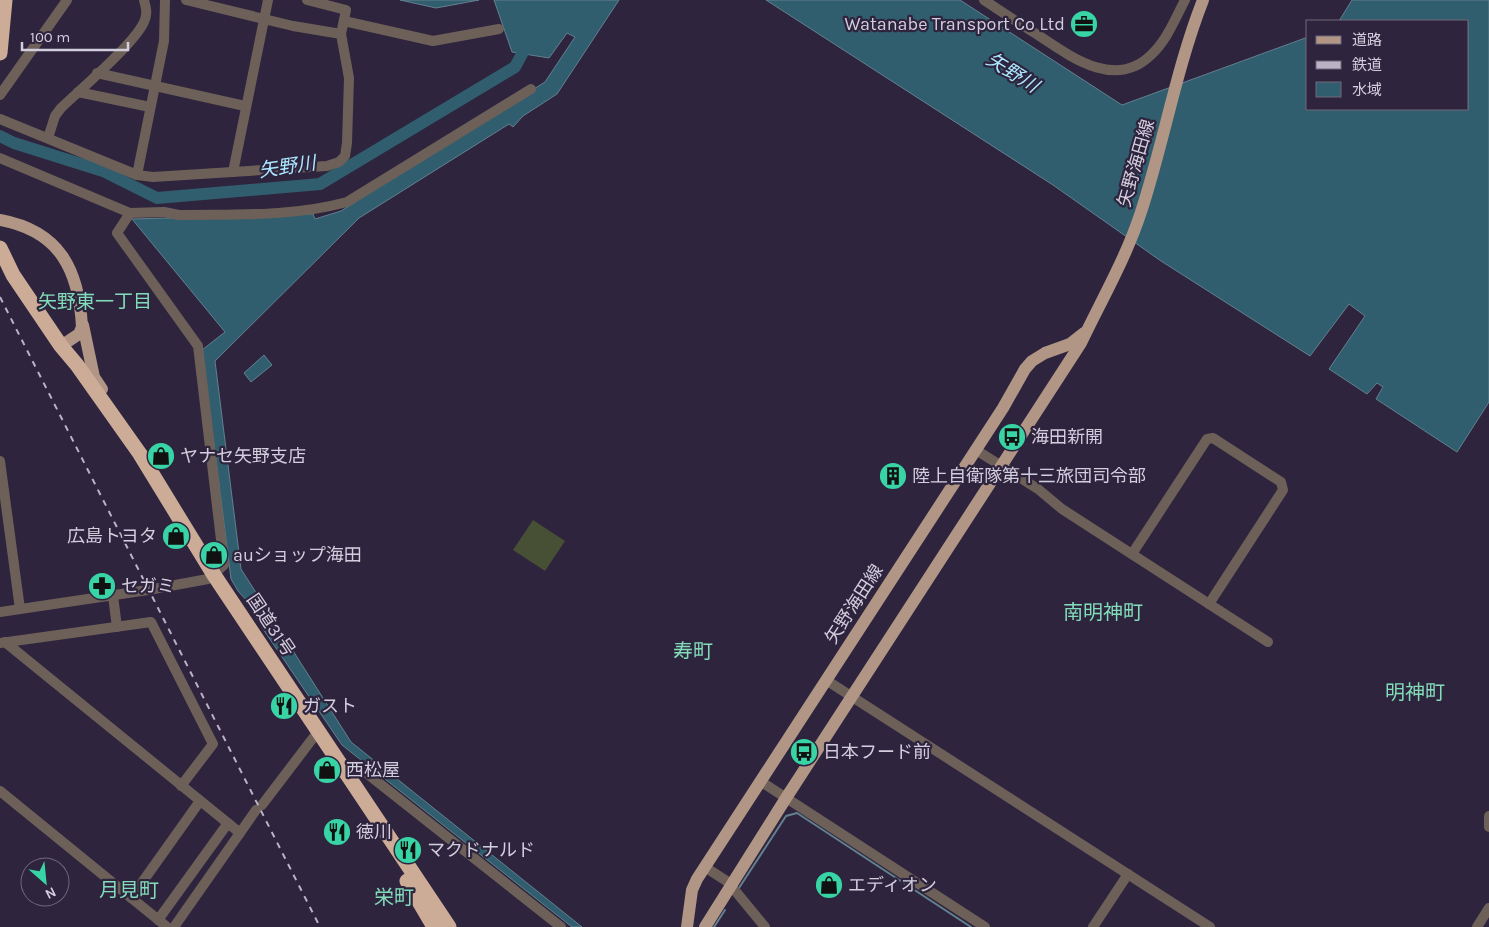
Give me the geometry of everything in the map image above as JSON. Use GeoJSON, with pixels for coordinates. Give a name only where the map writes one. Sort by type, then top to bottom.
{"type":"FeatureCollection","features":[{"type":"Feature","properties":{"kind":"highway"},"geometry":{"type":"LineString","coordinates":[[0,53],[5,0]]}},
{"type":"Feature","properties":{"kind":"highway","name":"国道31号"},"geometry":{"type":"LineString","coordinates":[[0,248],[13,275],[61,346],[77,364],[140,454],[211,577],[313,738],[357,790],[449,927]]}},
{"type":"Feature","properties":{"kind":"highway","name":"国道31号"},"geometry":{"type":"LineString","coordinates":[[61,346],[71,367],[136,462],[340,772],[434,927]]}},
{"type":"Feature","properties":{"kind":"highway"},"geometry":{"type":"LineString","coordinates":[[408,883],[438,927]]}},
{"type":"Feature","properties":{"kind":"main road","name":"矢野海田線"},"geometry":{"type":"LineString","coordinates":[[705,927],[730,884],[1060,378],[1091,324],[1115,279],[1142,211],[1186,46],[1202,0]]}},
{"type":"Feature","properties":{"kind":"main road"},"geometry":{"type":"LineString","coordinates":[[0,220],[30,228],[54,245],[72,271],[94,377],[140,454]]}},
{"type":"Feature","properties":{"kind":"main road"},"geometry":{"type":"LineString","coordinates":[[61,346],[79,334],[82,327],[81,315]]}},
{"type":"Feature","properties":{"kind":"main road","name":"矢野海田線"},"geometry":{"type":"LineString","coordinates":[[687,927],[692,890],[705,867],[976,450],[1028,364],[1041,355],[1070,344],[1091,324]]}},
{"type":"Feature","properties":{"kind":"street"},"geometry":{"type":"LineString","coordinates":[[0,94],[67,0]]}},
{"type":"Feature","properties":{"kind":"street"},"geometry":{"type":"LineString","coordinates":[[48,138],[55,116],[128,43],[144,23],[147,13],[144,0]]}},
{"type":"Feature","properties":{"kind":"street"},"geometry":{"type":"LineString","coordinates":[[137,175],[164,41],[165,0]]}},
{"type":"Feature","properties":{"kind":"street"},"geometry":{"type":"LineString","coordinates":[[186,0],[264,17],[285,24],[341,34]]}},
{"type":"Feature","properties":{"kind":"street"},"geometry":{"type":"LineString","coordinates":[[233,172],[268,0]]}},
{"type":"Feature","properties":{"kind":"street"},"geometry":{"type":"LineString","coordinates":[[0,119],[137,175],[153,177],[327,166],[339,162],[344,156],[347,143],[349,78],[341,34],[346,10],[307,0]]}},
{"type":"Feature","properties":{"kind":"street"},"geometry":{"type":"LineString","coordinates":[[984,0],[1081,63],[1109,70],[1127,69],[1142,62],[1162,44],[1185,0]]}},
{"type":"Feature","properties":{"kind":"street"},"geometry":{"type":"LineString","coordinates":[[344,21],[433,41],[499,30]]}},
{"type":"Feature","properties":{"kind":"street"},"geometry":{"type":"LineString","coordinates":[[97,73],[245,106]]}},
{"type":"Feature","properties":{"kind":"street"},"geometry":{"type":"LineString","coordinates":[[0,158],[130,213],[164,212],[179,215],[297,213],[320,210],[347,202],[531,88]]}},
{"type":"Feature","properties":{"kind":"street"},"geometry":{"type":"LineString","coordinates":[[78,92],[150,107]]}},
{"type":"Feature","properties":{"kind":"street"},"geometry":{"type":"LineString","coordinates":[[0,612],[113,596],[211,577],[224,565],[198,346],[117,233],[130,213]]}},
{"type":"Feature","properties":{"kind":"street"},"geometry":{"type":"LineString","coordinates":[[1132,554],[1207,439],[1213,438],[1281,482],[1283,490],[1209,604]]}},
{"type":"Feature","properties":{"kind":"street"},"geometry":{"type":"LineString","coordinates":[[976,450],[1038,488],[1062,509],[1268,642]]}},
{"type":"Feature","properties":{"kind":"street"},"geometry":{"type":"LineString","coordinates":[[0,461],[20,609]]}},
{"type":"Feature","properties":{"kind":"street"},"geometry":{"type":"LineString","coordinates":[[113,596],[117,627]]}},
{"type":"Feature","properties":{"kind":"street"},"geometry":{"type":"LineString","coordinates":[[2,643],[151,622],[213,744],[181,786]]}},
{"type":"Feature","properties":{"kind":"street"},"geometry":{"type":"LineString","coordinates":[[2,643],[240,833]]}},
{"type":"Feature","properties":{"kind":"street"},"geometry":{"type":"LineString","coordinates":[[826,680],[1210,927]]}},
{"type":"Feature","properties":{"kind":"street"},"geometry":{"type":"LineString","coordinates":[[174,927],[259,807],[313,738]]}},
{"type":"Feature","properties":{"kind":"street"},"geometry":{"type":"LineString","coordinates":[[340,772],[357,767],[373,778],[561,927]]}},
{"type":"Feature","properties":{"kind":"street"},"geometry":{"type":"LineString","coordinates":[[357,790],[364,780],[373,778]]}},
{"type":"Feature","properties":{"kind":"street"},"geometry":{"type":"LineString","coordinates":[[760,782],[985,927]]}},
{"type":"Feature","properties":{"kind":"street"},"geometry":{"type":"LineString","coordinates":[[0,791],[167,927]]}},
{"type":"Feature","properties":{"kind":"street"},"geometry":{"type":"LineString","coordinates":[[131,898],[200,801]]}},
{"type":"Feature","properties":{"kind":"street"},"geometry":{"type":"LineString","coordinates":[[1489,816],[1489,827]]}},
{"type":"Feature","properties":{"kind":"street"},"geometry":{"type":"LineString","coordinates":[[158,920],[228,823]]}},
{"type":"Feature","properties":{"kind":"street"},"geometry":{"type":"LineString","coordinates":[[705,867],[730,884],[765,927]]}},
{"type":"Feature","properties":{"kind":"street"},"geometry":{"type":"LineString","coordinates":[[1093,927],[1128,874]]}},
{"type":"Feature","properties":{"kind":"street"},"geometry":{"type":"LineString","coordinates":[[1477,927],[1489,908]]}},
{"type":"Feature","properties":{"kind":"green space"},"geometry":{"type":"Polygon","coordinates":[[[533,520],[565,541],[545,571],[513,550],[533,520]]]}},
{"type":"Feature","properties":{"kind":"water"},"geometry":{"type":"Polygon","coordinates":[[[400,0],[479,0],[436,8],[400,0]]]}},
{"type":"Feature","properties":{"kind":"water"},"geometry":{"type":"Polygon","coordinates":[[[494,0],[619,0],[557,94],[523,116],[513,127],[509,124],[359,218],[215,361],[241,569],[351,742],[582,927],[572,927],[342,745],[263,629],[247,601],[238,591],[231,579],[202,350],[225,332],[132,219],[313,214],[315,219],[341,211],[545,82],[575,37],[567,33],[549,58],[512,52],[494,0]]]}},
{"type":"Feature","properties":{"kind":"water"},"geometry":{"type":"Polygon","coordinates":[[[766,0],[960,0],[1122,105],[1306,38],[1306,110],[1469,110],[1469,20],[1340,20],[1352,0],[1489,0],[1489,402],[1457,452],[1376,399],[1383,387],[1377,383],[1367,394],[1329,369],[1365,316],[1349,304],[1310,356],[1161,261],[1053,185],[766,0]]]}},
{"type":"Feature","properties":{"kind":"water"},"geometry":{"type":"Polygon","coordinates":[[[264,355],[272,365],[251,382],[244,373],[264,355]]]}},
{"type":"Feature","properties":{"kind":"waterway","name":"矢野川"},"geometry":{"type":"LineString","coordinates":[[0,136],[14,143],[103,171],[157,198],[320,184],[515,67],[530,39]]}},
{"type":"Feature","properties":{"kind":"waterway"},"geometry":{"type":"LineString","coordinates":[[739,888],[786,816],[797,813],[971,927]]}},
{"type":"Feature","properties":{"kind":"waterway"},"geometry":{"type":"LineString","coordinates":[[714,927],[725,910]]}},
{"type":"Feature","properties":{"kind":"railway"},"geometry":{"type":"LineString","coordinates":[[0,297],[320,927]]}},
{"type":"Feature","properties":{"kind":"place","name":"Watanabe Transport Co Ltd"},"geometry":{"type":"Point","coordinates":[1084,24]}},
{"type":"Feature","properties":{"kind":"place","name":"海田新開"},"geometry":{"type":"Point","coordinates":[1012,437]}},
{"type":"Feature","properties":{"kind":"place","name":"ヤナセ矢野支店"},"geometry":{"type":"Point","coordinates":[161,456]}},
{"type":"Feature","properties":{"kind":"place","name":"陸上自衛隊第十三旅団司令部"},"geometry":{"type":"Point","coordinates":[893,476]}},
{"type":"Feature","properties":{"kind":"place","name":"広島トヨタ"},"geometry":{"type":"Point","coordinates":[176,536]}},
{"type":"Feature","properties":{"kind":"place","name":"auショップ海田"},"geometry":{"type":"Point","coordinates":[214,555]}},
{"type":"Feature","properties":{"kind":"place","name":"セガミ"},"geometry":{"type":"Point","coordinates":[102,586]}},
{"type":"Feature","properties":{"kind":"place","name":"ガスト"},"geometry":{"type":"Point","coordinates":[284,706]}},
{"type":"Feature","properties":{"kind":"place","name":"日本フード前"},"geometry":{"type":"Point","coordinates":[804,752]}},
{"type":"Feature","properties":{"kind":"place","name":"西松屋"},"geometry":{"type":"Point","coordinates":[327,770]}},
{"type":"Feature","properties":{"kind":"place","name":"徳川"},"geometry":{"type":"Point","coordinates":[337,832]}},
{"type":"Feature","properties":{"kind":"place","name":"マクドナルド"},"geometry":{"type":"Point","coordinates":[408,850]}},
{"type":"Feature","properties":{"kind":"place","name":"エディオン"},"geometry":{"type":"Point","coordinates":[829,885]}},
{"type":"Feature","properties":{"kind":"district","name":"矢野東一丁目"},"geometry":{"type":"Point","coordinates":[95,301]}},
{"type":"Feature","properties":{"kind":"district","name":"南明神町"},"geometry":{"type":"Point","coordinates":[1103,612]}},
{"type":"Feature","properties":{"kind":"district","name":"寿町"},"geometry":{"type":"Point","coordinates":[693,651]}},
{"type":"Feature","properties":{"kind":"district","name":"明神町"},"geometry":{"type":"Point","coordinates":[1415,692]}},
{"type":"Feature","properties":{"kind":"district","name":"月見町"},"geometry":{"type":"Point","coordinates":[129,890]}},
{"type":"Feature","properties":{"kind":"district","name":"栄町"},"geometry":{"type":"Point","coordinates":[394,897]}}]}
